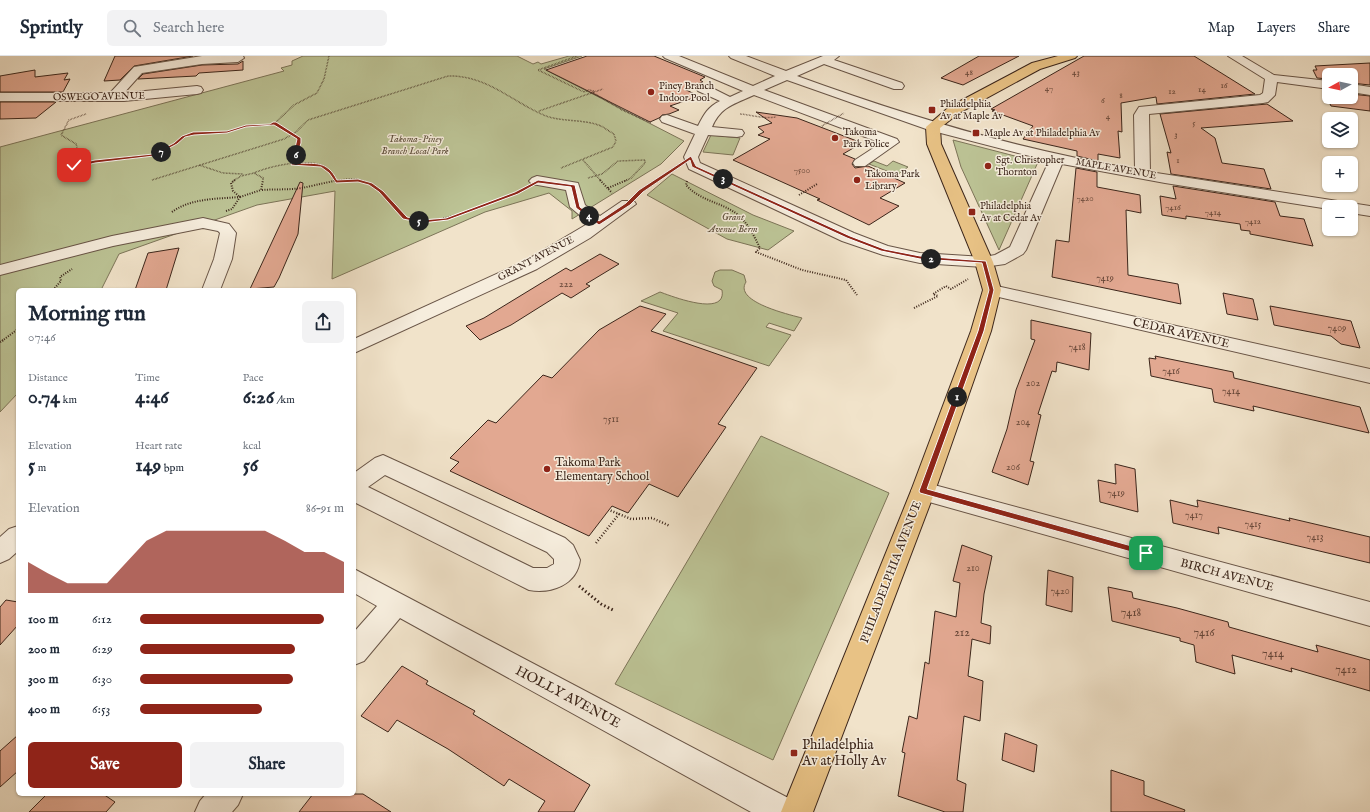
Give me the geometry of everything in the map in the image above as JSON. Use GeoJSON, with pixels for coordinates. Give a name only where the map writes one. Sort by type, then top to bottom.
{"type":"FeatureCollection","features":[{"type":"Feature","properties":{"kind":"main road"},"geometry":{"type":"LineString","coordinates":[[992,290],[977,270],[934,144],[933,127],[954,110],[1036,66],[1070,56]]}},
{"type":"Feature","properties":{"kind":"main road","name":"PHILADELPHIA AVENUE"},"geometry":{"type":"LineString","coordinates":[[797,812],[923,491],[981,331],[992,290]]}},
{"type":"Feature","properties":{"kind":"street"},"geometry":{"type":"LineString","coordinates":[[96,112],[138,70],[144,56]]}},
{"type":"Feature","properties":{"kind":"street"},"geometry":{"type":"LineString","coordinates":[[669,56],[749,92],[892,142],[860,163]]}},
{"type":"Feature","properties":{"kind":"street","name":"MAPLE AVENUE"},"geometry":{"type":"LineString","coordinates":[[735,56],[785,76],[933,127],[1057,158],[1143,174],[1322,203]]}},
{"type":"Feature","properties":{"kind":"street"},"geometry":{"type":"LineString","coordinates":[[1234,56],[1271,78],[1322,84]]}},
{"type":"Feature","properties":{"kind":"street"},"geometry":{"type":"LineString","coordinates":[[138,70],[202,60],[238,58]]}},
{"type":"Feature","properties":{"kind":"street"},"geometry":{"type":"LineString","coordinates":[[898,86],[829,58],[785,76],[716,108],[710,115],[703,131],[686,160],[694,166],[848,237],[883,250],[977,270],[1017,250],[1057,158]]}},
{"type":"Feature","properties":{"kind":"street"},"geometry":{"type":"LineString","coordinates":[[1143,174],[1140,115],[1144,110],[1263,99],[1269,95],[1271,78]]}},
{"type":"Feature","properties":{"kind":"street"},"geometry":{"type":"LineString","coordinates":[[702,88],[729,101]]}},
{"type":"Feature","properties":{"kind":"street"},"geometry":{"type":"LineString","coordinates":[[1358,89],[1370,91]]}},
{"type":"Feature","properties":{"kind":"street","name":"OSWEGO AVENUE"},"geometry":{"type":"LineString","coordinates":[[0,97],[112,97],[170,94],[197,90]]}},
{"type":"Feature","properties":{"kind":"street"},"geometry":{"type":"LineString","coordinates":[[671,120],[703,131],[737,133]]}},
{"type":"Feature","properties":{"kind":"street"},"geometry":{"type":"LineString","coordinates":[[538,181],[573,186],[578,207],[599,223]]}},
{"type":"Feature","properties":{"kind":"street","name":"GRANT AVENUE"},"geometry":{"type":"LineString","coordinates":[[356,346],[531,265],[628,204]]}},
{"type":"Feature","properties":{"kind":"street"},"geometry":{"type":"LineString","coordinates":[[1358,209],[1370,211]]}},
{"type":"Feature","properties":{"kind":"street"},"geometry":{"type":"LineString","coordinates":[[0,270],[112,241],[203,223],[222,227],[227,230],[228,234],[223,259],[212,288]]}},
{"type":"Feature","properties":{"kind":"street","name":"CEDAR AVENUE"},"geometry":{"type":"LineString","coordinates":[[992,290],[1370,376]]}},
{"type":"Feature","properties":{"kind":"street"},"geometry":{"type":"LineString","coordinates":[[356,484],[383,464],[556,545],[566,553],[568,558],[567,564],[559,575],[554,578],[541,581],[529,579],[356,492]]}},
{"type":"Feature","properties":{"kind":"street","name":"BIRCH AVENUE"},"geometry":{"type":"LineString","coordinates":[[923,491],[1370,614]]}},
{"type":"Feature","properties":{"kind":"street"},"geometry":{"type":"LineString","coordinates":[[0,552],[16,538]]}},
{"type":"Feature","properties":{"kind":"street","name":"HOLLY AVENUE"},"geometry":{"type":"LineString","coordinates":[[356,581],[783,812]]}},
{"type":"Feature","properties":{"kind":"street"},"geometry":{"type":"LineString","coordinates":[[356,650],[396,604]]}},
{"type":"Feature","properties":{"kind":"street"},"geometry":{"type":"LineString","coordinates":[[211,812],[225,796]]}},
{"type":"Feature","properties":{"kind":"path"},"geometry":{"type":"LineString","coordinates":[[96,112],[74,116],[68,120],[61,135],[73,141],[77,146],[78,154],[74,165],[79,166],[95,161],[154,155],[176,144],[184,137],[193,134],[227,132],[246,126],[271,125],[294,106],[317,93],[324,79],[329,56]]}},
{"type":"Feature","properties":{"kind":"path"},"geometry":{"type":"LineString","coordinates":[[577,56],[538,70],[584,92],[589,90],[603,100],[648,123],[671,120]]}},
{"type":"Feature","properties":{"kind":"path"},"geometry":{"type":"LineString","coordinates":[[152,180],[292,135],[308,120],[442,78],[460,75],[491,85],[494,90],[547,116],[600,126],[614,134],[616,141],[613,147],[563,167],[517,193],[447,219],[422,222],[405,218],[381,192],[371,184],[358,180],[300,188],[262,190],[240,197],[198,201],[176,208],[169,215]]}},
{"type":"Feature","properties":{"kind":"path"},"geometry":{"type":"LineString","coordinates":[[538,112],[603,89]]}},
{"type":"Feature","properties":{"kind":"path"},"geometry":{"type":"LineString","coordinates":[[822,126],[844,113]]}},
{"type":"Feature","properties":{"kind":"path"},"geometry":{"type":"LineString","coordinates":[[274,123],[299,138],[293,164]]}},
{"type":"Feature","properties":{"kind":"path"},"geometry":{"type":"LineString","coordinates":[[583,160],[612,193]]}},
{"type":"Feature","properties":{"kind":"path"},"geometry":{"type":"LineString","coordinates":[[585,179],[597,176],[618,161],[645,160],[645,163],[631,178],[608,188]]}},
{"type":"Feature","properties":{"kind":"path"},"geometry":{"type":"LineString","coordinates":[[628,204],[641,191],[686,160]]}},
{"type":"Feature","properties":{"kind":"path"},"geometry":{"type":"LineString","coordinates":[[686,160],[686,169],[697,173],[686,183],[688,188],[706,200],[730,209],[742,219],[760,248],[756,252],[802,270],[846,280],[853,288],[856,295]]}},
{"type":"Feature","properties":{"kind":"path"},"geometry":{"type":"LineString","coordinates":[[198,165],[223,173],[245,174],[293,164],[322,166],[331,172],[336,182]]}},
{"type":"Feature","properties":{"kind":"path"},"geometry":{"type":"LineString","coordinates":[[563,167],[566,170]]}},
{"type":"Feature","properties":{"kind":"path"},"geometry":{"type":"LineString","coordinates":[[254,173],[263,178],[265,184],[262,190]]}},
{"type":"Feature","properties":{"kind":"path"},"geometry":{"type":"LineString","coordinates":[[240,197],[233,191],[231,183],[245,174]]}},
{"type":"Feature","properties":{"kind":"path"},"geometry":{"type":"LineString","coordinates":[[798,196],[817,184]]}},
{"type":"Feature","properties":{"kind":"path"},"geometry":{"type":"LineString","coordinates":[[224,212],[232,209],[240,197]]}},
{"type":"Feature","properties":{"kind":"path"},"geometry":{"type":"LineString","coordinates":[[914,308],[938,296],[933,294],[946,286],[951,289],[977,270]]}},
{"type":"Feature","properties":{"kind":"path"},"geometry":{"type":"LineString","coordinates":[[0,342],[16,330]]}},
{"type":"Feature","properties":{"kind":"path"},"geometry":{"type":"LineString","coordinates":[[609,510],[631,519],[652,518],[670,526]]}},
{"type":"Feature","properties":{"kind":"path"},"geometry":{"type":"LineString","coordinates":[[596,543],[619,514]]}},
{"type":"Feature","properties":{"kind":"path"},"geometry":{"type":"LineString","coordinates":[[574,582],[601,604],[613,610]]}},
{"type":"Feature","properties":{"kind":"green space","name":"Takoma-Piney Branch Local Park"},"geometry":{"type":"Polygon","coordinates":[[[303,56],[517,56],[533,64],[538,62],[541,64],[569,56],[582,56],[544,69],[684,141],[661,164],[572,219],[572,211],[549,193],[485,212],[332,279],[335,191],[257,205],[119,254],[102,288],[16,288],[16,395],[0,412],[0,147],[284,71],[281,68],[292,65],[292,61],[303,56]]]}},
{"type":"Feature","properties":{"kind":"green space"},"geometry":{"type":"Polygon","coordinates":[[[711,135],[740,138],[733,155],[703,152],[711,135]]]}},
{"type":"Feature","properties":{"kind":"green space"},"geometry":{"type":"Polygon","coordinates":[[[953,140],[1038,162],[999,250],[961,167],[953,140]]]}},
{"type":"Feature","properties":{"kind":"green space"},"geometry":{"type":"Polygon","coordinates":[[[874,161],[887,166],[893,161],[908,167],[897,175],[869,164],[874,161]]]}},
{"type":"Feature","properties":{"kind":"green space","name":"Grant Avenue Berm"},"geometry":{"type":"Polygon","coordinates":[[[672,174],[753,215],[794,231],[768,250],[727,239],[647,195],[672,174]]]}},
{"type":"Feature","properties":{"kind":"green space"},"geometry":{"type":"Polygon","coordinates":[[[720,270],[732,270],[744,275],[746,282],[744,289],[748,296],[755,301],[776,311],[802,318],[794,331],[769,323],[766,327],[791,335],[769,366],[663,331],[678,313],[641,301],[660,292],[686,301],[707,304],[716,303],[721,298],[722,290],[714,286],[712,281],[715,272],[720,270]]]}},
{"type":"Feature","properties":{"kind":"green space"},"geometry":{"type":"Polygon","coordinates":[[[761,436],[889,493],[773,760],[615,684],[761,436]]]}},
{"type":"Feature","properties":{"kind":"building"},"geometry":{"type":"Polygon","coordinates":[[[115,56],[193,56],[134,66],[120,80],[104,81],[115,56]]]}},
{"type":"Feature","properties":{"kind":"building"},"geometry":{"type":"Polygon","coordinates":[[[587,56],[654,56],[705,77],[700,80],[703,82],[684,89],[699,96],[670,106],[679,110],[662,115],[650,122],[546,70],[587,56]]]}},
{"type":"Feature","properties":{"kind":"building"},"geometry":{"type":"Polygon","coordinates":[[[979,56],[1019,56],[963,85],[941,78],[979,56]]]}},
{"type":"Feature","properties":{"kind":"building"},"geometry":{"type":"Polygon","coordinates":[[[1084,56],[1194,56],[1255,94],[1157,104],[1156,97],[1121,103],[1122,132],[1118,131],[1120,158],[1098,154],[1098,161],[1077,156],[1077,151],[1023,139],[1033,126],[992,111],[995,110],[991,109],[1084,56]]]}},
{"type":"Feature","properties":{"kind":"building"},"geometry":{"type":"Polygon","coordinates":[[[243,61],[243,70],[199,73],[196,76],[138,79],[143,74],[202,65],[238,64],[243,61]]]}},
{"type":"Feature","properties":{"kind":"building"},"geometry":{"type":"Polygon","coordinates":[[[1370,63],[1370,85],[1358,84],[1358,68],[1322,68],[1322,78],[1317,78],[1313,70],[1317,70],[1315,66],[1370,63]]]}},
{"type":"Feature","properties":{"kind":"building"},"geometry":{"type":"Polygon","coordinates":[[[35,70],[35,77],[68,73],[64,80],[70,79],[63,92],[0,92],[0,76],[35,70]]]}},
{"type":"Feature","properties":{"kind":"building"},"geometry":{"type":"Polygon","coordinates":[[[1358,95],[1370,96],[1370,111],[1331,106],[1330,104],[1358,104],[1358,95]]]}},
{"type":"Feature","properties":{"kind":"building"},"geometry":{"type":"Polygon","coordinates":[[[0,102],[56,102],[36,118],[0,119],[0,102]]]}},
{"type":"Feature","properties":{"kind":"building"},"geometry":{"type":"Polygon","coordinates":[[[1267,104],[1293,121],[1201,128],[1215,138],[1222,163],[1264,169],[1271,189],[1171,174],[1167,152],[1171,153],[1160,114],[1267,104]]]}},
{"type":"Feature","properties":{"kind":"building"},"geometry":{"type":"Polygon","coordinates":[[[756,112],[797,118],[862,143],[843,154],[855,159],[852,164],[855,168],[868,166],[905,183],[880,198],[899,206],[869,225],[817,200],[820,199],[733,160],[770,139],[758,135],[764,132],[758,127],[772,123],[756,112]]]}},
{"type":"Feature","properties":{"kind":"building"},"geometry":{"type":"Polygon","coordinates":[[[1076,168],[1097,172],[1097,187],[1140,195],[1141,213],[1126,210],[1128,275],[1178,284],[1181,304],[1052,277],[1056,240],[1069,242],[1076,168]]]}},
{"type":"Feature","properties":{"kind":"building"},"geometry":{"type":"Polygon","coordinates":[[[300,182],[303,183],[298,234],[279,278],[274,287],[250,288],[300,182]]]}},
{"type":"Feature","properties":{"kind":"building"},"geometry":{"type":"Polygon","coordinates":[[[1173,186],[1275,202],[1280,216],[1304,219],[1313,246],[1250,234],[1250,231],[1241,230],[1240,224],[1186,216],[1186,219],[1162,215],[1160,196],[1176,199],[1173,186]]]}},
{"type":"Feature","properties":{"kind":"building"},"geometry":{"type":"Polygon","coordinates":[[[179,248],[167,288],[136,288],[148,253],[179,248]]]}},
{"type":"Feature","properties":{"kind":"building"},"geometry":{"type":"Polygon","coordinates":[[[600,254],[619,264],[586,284],[590,286],[571,298],[562,293],[511,325],[480,340],[466,326],[484,318],[566,268],[571,271],[600,254]]]}},
{"type":"Feature","properties":{"kind":"building"},"geometry":{"type":"Polygon","coordinates":[[[1223,293],[1253,299],[1258,320],[1227,314],[1223,293]]]}},
{"type":"Feature","properties":{"kind":"building"},"geometry":{"type":"Polygon","coordinates":[[[640,306],[666,314],[651,331],[757,368],[718,424],[726,427],[678,497],[649,484],[628,513],[612,506],[589,536],[450,471],[459,462],[450,458],[488,420],[496,423],[543,375],[552,378],[599,330],[640,306]]]}},
{"type":"Feature","properties":{"kind":"building"},"geometry":{"type":"Polygon","coordinates":[[[1270,306],[1351,321],[1360,348],[1341,344],[1331,336],[1274,325],[1270,306]]]}},
{"type":"Feature","properties":{"kind":"building"},"geometry":{"type":"Polygon","coordinates":[[[1031,320],[1091,333],[1089,370],[1057,362],[1056,372],[1052,371],[1038,414],[1041,415],[1030,461],[1034,462],[1028,485],[992,472],[1007,429],[1016,390],[1035,340],[1031,339],[1031,320]]]}},
{"type":"Feature","properties":{"kind":"building"},"geometry":{"type":"Polygon","coordinates":[[[1155,356],[1233,372],[1234,378],[1360,407],[1369,433],[1253,406],[1254,411],[1214,402],[1212,389],[1151,376],[1149,358],[1156,359],[1155,356]]]}},
{"type":"Feature","properties":{"kind":"building"},"geometry":{"type":"Polygon","coordinates":[[[1115,464],[1135,469],[1138,512],[1100,502],[1098,480],[1116,484],[1115,464]]]}},
{"type":"Feature","properties":{"kind":"building"},"geometry":{"type":"Polygon","coordinates":[[[1170,500],[1198,507],[1197,500],[1290,521],[1289,518],[1370,537],[1370,563],[1218,527],[1219,534],[1173,523],[1170,500]]]}},
{"type":"Feature","properties":{"kind":"building"},"geometry":{"type":"Polygon","coordinates":[[[962,545],[992,556],[984,594],[981,623],[991,626],[990,644],[972,639],[968,676],[983,681],[980,721],[964,716],[957,780],[966,784],[963,812],[945,812],[898,796],[905,753],[902,752],[909,716],[917,719],[925,662],[929,664],[935,611],[956,617],[960,583],[953,581],[962,545]]]}},
{"type":"Feature","properties":{"kind":"building"},"geometry":{"type":"Polygon","coordinates":[[[1048,570],[1073,577],[1072,612],[1046,605],[1048,570]]]}},
{"type":"Feature","properties":{"kind":"building"},"geometry":{"type":"Polygon","coordinates":[[[1108,587],[1132,592],[1133,598],[1228,622],[1229,627],[1318,652],[1316,645],[1370,660],[1370,691],[1291,668],[1292,672],[1232,655],[1235,674],[1196,662],[1194,645],[1180,641],[1180,638],[1112,621],[1108,587]]]}},
{"type":"Feature","properties":{"kind":"building"},"geometry":{"type":"Polygon","coordinates":[[[6,600],[16,602],[16,627],[0,645],[0,607],[6,600]]]}},
{"type":"Feature","properties":{"kind":"building"},"geometry":{"type":"Polygon","coordinates":[[[402,666],[428,681],[426,684],[475,711],[473,714],[590,785],[574,812],[538,812],[545,801],[509,779],[504,786],[448,749],[397,720],[388,732],[361,716],[402,666]]]}},
{"type":"Feature","properties":{"kind":"building"},"geometry":{"type":"Polygon","coordinates":[[[1005,733],[1037,745],[1034,772],[1002,760],[1005,733]]]}},
{"type":"Feature","properties":{"kind":"building"},"geometry":{"type":"Polygon","coordinates":[[[16,737],[16,773],[0,787],[0,751],[16,737]]]}},
{"type":"Feature","properties":{"kind":"building"},"geometry":{"type":"Polygon","coordinates":[[[1111,770],[1144,781],[1144,795],[1185,810],[1184,812],[1111,812],[1111,770]]]}},
{"type":"Feature","properties":{"kind":"building"},"geometry":{"type":"Polygon","coordinates":[[[356,794],[363,794],[391,812],[299,812],[311,796],[356,796],[356,794]]]}},
{"type":"Feature","properties":{"kind":"building"},"geometry":{"type":"Polygon","coordinates":[[[45,796],[106,796],[115,802],[106,812],[29,812],[45,796]]]}},
{"type":"Feature","properties":{"kind":"place","name":"Piney Branch Indoor Pool"},"geometry":{"type":"Point","coordinates":[651,92]}},
{"type":"Feature","properties":{"kind":"place","name":"Philadelphia Av at Maple Av"},"geometry":{"type":"Point","coordinates":[932,110]}},
{"type":"Feature","properties":{"kind":"place","name":"Maple Av at Philadelphia Av"},"geometry":{"type":"Point","coordinates":[976,133]}},
{"type":"Feature","properties":{"kind":"place","name":"Takoma Park Police"},"geometry":{"type":"Point","coordinates":[835,138]}},
{"type":"Feature","properties":{"kind":"place","name":"Sgt. Christopher Thornton"},"geometry":{"type":"Point","coordinates":[988,166]}},
{"type":"Feature","properties":{"kind":"place","name":"Takoma Park Library"},"geometry":{"type":"Point","coordinates":[857,180]}},
{"type":"Feature","properties":{"kind":"place","name":"Philadelphia Av at Cedar Av"},"geometry":{"type":"Point","coordinates":[972,212]}},
{"type":"Feature","properties":{"kind":"place","name":"Takoma Park Elementary School"},"geometry":{"type":"Point","coordinates":[547,469]}},
{"type":"Feature","properties":{"kind":"place","name":"Philadelphia Av at Holly Av"},"geometry":{"type":"Point","coordinates":[794,753]}},
{"type":"Feature","properties":{"kind":"route"},"geometry":{"type":"LineString","coordinates":[[74,165],[79,166],[95,161],[154,155],[176,144],[184,137],[193,134],[227,132],[246,126],[271,125],[274,123],[299,138],[293,164],[322,166],[331,172],[336,182],[358,180],[371,184],[381,192],[405,218],[422,222],[447,219],[517,193],[538,181],[573,186],[574,197],[578,207],[599,223],[628,204],[641,191],[691,157],[694,166],[848,237],[883,250],[920,258],[984,262],[992,290],[981,331],[923,491],[1146,553]]}}]}
